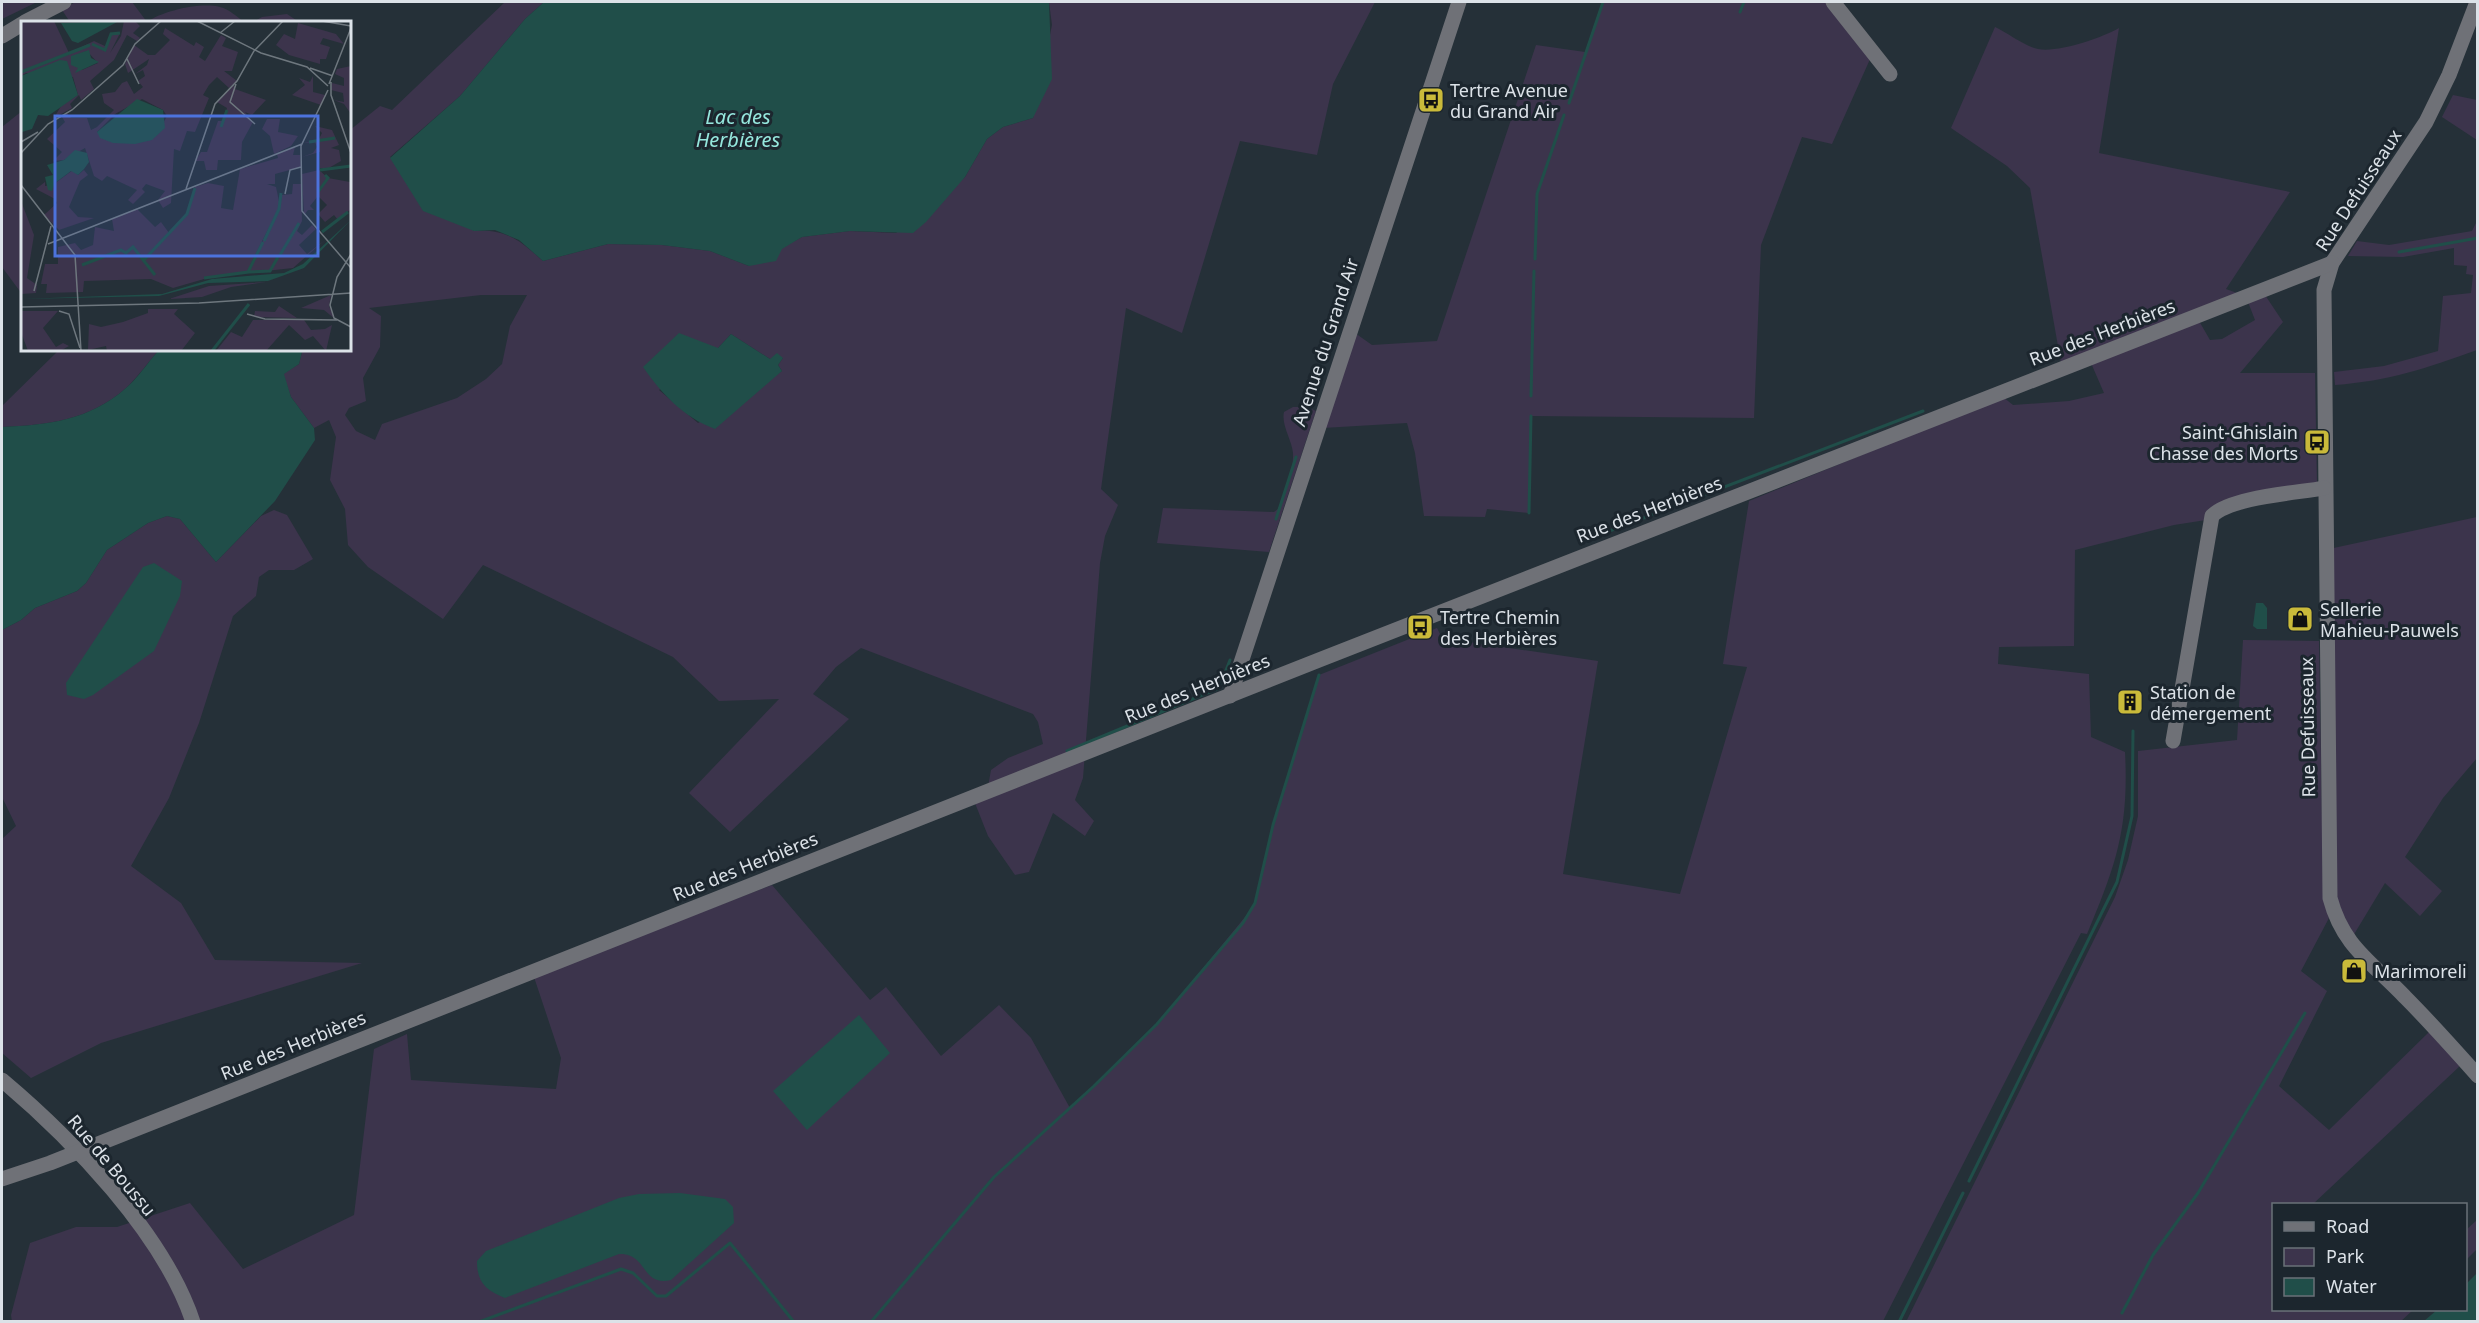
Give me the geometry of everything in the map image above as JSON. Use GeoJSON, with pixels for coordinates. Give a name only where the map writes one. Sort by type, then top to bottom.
{"type":"FeatureCollection","features":[{"type":"Feature","properties":{"kind":"street"},"geometry":{"type":"LineString","coordinates":[[28,21],[64,2]]}},
{"type":"Feature","properties":{"kind":"street","name":"Avenue du Grand Air"},"geometry":{"type":"LineString","coordinates":[[1230,696],[1459,2]]}},
{"type":"Feature","properties":{"kind":"street"},"geometry":{"type":"LineString","coordinates":[[1833,2],[1890,74]]}},
{"type":"Feature","properties":{"kind":"street","name":"Rue Defuisseaux"},"geometry":{"type":"LineString","coordinates":[[2477,2],[2449,75],[2426,122],[2332,263],[2324,290],[2324,488],[2330,898],[2341,931],[2478,1076]]}},
{"type":"Feature","properties":{"kind":"street"},"geometry":{"type":"LineString","coordinates":[[2,36],[21,25]]}},
{"type":"Feature","properties":{"kind":"street","name":"Rue des Herbières"},"geometry":{"type":"LineString","coordinates":[[2,1179],[2332,263]]}},
{"type":"Feature","properties":{"kind":"street"},"geometry":{"type":"LineString","coordinates":[[2173,741],[2212,516],[2236,504],[2324,488]]}},
{"type":"Feature","properties":{"kind":"street","name":"Rue de Boussu"},"geometry":{"type":"LineString","coordinates":[[2,1080],[41,1113],[78,1151],[129,1210],[176,1285],[193,1322]]}},
{"type":"Feature","properties":{"kind":"green space"},"geometry":{"type":"Polygon","coordinates":[[[2,2],[37,2],[2,19],[2,2]]]}},
{"type":"Feature","properties":{"kind":"green space"},"geometry":{"type":"Polygon","coordinates":[[[75,2],[132,2],[146,21],[69,21],[62,10],[75,2]]]}},
{"type":"Feature","properties":{"kind":"green space"},"geometry":{"type":"Polygon","coordinates":[[[505,2],[544,2],[525,19],[460,96],[390,157],[474,231],[495,232],[512,237],[543,261],[608,244],[662,245],[710,251],[749,266],[802,237],[850,231],[896,233],[965,177],[987,139],[1003,127],[1033,118],[1052,25],[1049,2],[1375,2],[1333,84],[1317,155],[1240,141],[1182,333],[1126,308],[1101,489],[1118,505],[1105,536],[1100,563],[1083,778],[1075,800],[1094,821],[1085,836],[1053,813],[1029,872],[1015,875],[988,836],[973,798],[987,792],[991,770],[1008,758],[1043,744],[1038,722],[1033,714],[861,648],[836,667],[813,694],[849,719],[730,832],[689,793],[779,699],[719,701],[673,657],[483,565],[443,619],[368,567],[348,545],[345,509],[330,480],[336,437],[329,420],[314,428],[291,397],[283,374],[299,364],[301,351],[351,351],[351,129],[380,106],[392,110],[505,2]],[[481,295],[369,308],[381,316],[380,347],[363,378],[366,401],[349,408],[345,415],[356,431],[375,440],[382,424],[457,398],[486,379],[502,364],[510,326],[527,295],[481,295]],[[731,334],[718,348],[659,390],[698,423],[782,371],[778,365],[783,358],[770,359],[731,334]]]}},
{"type":"Feature","properties":{"kind":"green space"},"geometry":{"type":"Polygon","coordinates":[[[1602,2],[1827,2],[1871,57],[1832,144],[1802,137],[1761,245],[1754,418],[1531,416],[1529,513],[1487,509],[1485,517],[1424,516],[1415,453],[1407,423],[1323,428],[1355,333],[1372,345],[1437,341],[1536,45],[1585,52],[1602,2]]]}},
{"type":"Feature","properties":{"kind":"green space"},"geometry":{"type":"Polygon","coordinates":[[[212,6],[230,11],[243,21],[149,21],[172,11],[192,7],[212,6]]]}},
{"type":"Feature","properties":{"kind":"green space"},"geometry":{"type":"Polygon","coordinates":[[[287,14],[298,21],[255,21],[262,17],[287,14]]]}},
{"type":"Feature","properties":{"kind":"green space"},"geometry":{"type":"Polygon","coordinates":[[[1995,27],[2027,45],[2046,50],[2079,44],[2119,28],[2099,153],[2290,192],[2226,289],[2237,293],[2061,363],[2030,188],[2007,166],[1951,128],[1995,27]]]}},
{"type":"Feature","properties":{"kind":"green space"},"geometry":{"type":"Polygon","coordinates":[[[2453,95],[2477,100],[2477,140],[2442,117],[2453,95]]]}},
{"type":"Feature","properties":{"kind":"green space"},"geometry":{"type":"Polygon","coordinates":[[[21,112],[21,293],[2,267],[2,127],[21,112]]]}},
{"type":"Feature","properties":{"kind":"green space"},"geometry":{"type":"Polygon","coordinates":[[[2477,221],[2477,350],[2407,373],[2335,385],[2334,372],[2384,366],[2438,351],[2443,296],[2471,293],[2473,275],[2466,274],[2467,266],[2454,265],[2454,248],[2403,257],[2348,256],[2357,241],[2389,245],[2472,231],[2477,221]]]}},
{"type":"Feature","properties":{"kind":"green space"},"geometry":{"type":"Polygon","coordinates":[[[2265,295],[2283,322],[2240,373],[2315,373],[2317,484],[2206,520],[2174,525],[2075,550],[2074,646],[1999,647],[1998,664],[2089,674],[2091,737],[2125,752],[2126,779],[2122,825],[2113,866],[2087,934],[2081,933],[1883,1321],[12,1322],[11,1315],[30,1243],[76,1227],[117,1227],[190,1203],[243,1269],[354,1215],[374,1049],[407,1034],[411,1080],[556,1089],[561,1058],[534,977],[772,885],[870,1000],[886,987],[941,1056],[999,1005],[1031,1038],[1070,1108],[1157,1024],[1255,903],[1273,825],[1319,675],[1437,628],[1442,638],[1598,661],[1563,874],[1680,894],[1747,667],[1723,664],[1749,501],[2003,397],[2013,405],[2069,401],[2104,393],[2091,363],[2199,321],[2210,340],[2222,339],[2255,320],[2248,302],[2265,295]]]}},
{"type":"Feature","properties":{"kind":"green space"},"geometry":{"type":"Polygon","coordinates":[[[58,351],[158,351],[126,388],[112,399],[83,414],[36,425],[2,427],[2,406],[58,351]]]}},
{"type":"Feature","properties":{"kind":"green space"},"geometry":{"type":"Polygon","coordinates":[[[1293,407],[1307,407],[1316,411],[1269,552],[1157,543],[1163,508],[1274,512],[1278,509],[1293,460],[1283,417],[1284,412],[1293,407]]]}},
{"type":"Feature","properties":{"kind":"green space"},"geometry":{"type":"Polygon","coordinates":[[[274,510],[287,515],[313,559],[294,570],[269,570],[259,577],[256,596],[233,616],[199,723],[169,798],[131,866],[181,903],[215,960],[362,963],[101,1043],[31,1078],[2,1053],[2,839],[16,826],[2,797],[2,630],[21,620],[35,608],[77,591],[86,583],[107,550],[148,523],[167,516],[180,519],[216,562],[261,516],[274,510]]]}},
{"type":"Feature","properties":{"kind":"green space"},"geometry":{"type":"Polygon","coordinates":[[[2477,517],[2477,758],[2443,798],[2405,857],[2442,891],[2420,916],[2385,883],[2353,936],[2337,906],[2329,549],[2477,517]]]}},
{"type":"Feature","properties":{"kind":"green space"},"geometry":{"type":"Polygon","coordinates":[[[2243,640],[2319,641],[2323,879],[2329,918],[2301,971],[2327,991],[2279,1086],[2329,1130],[2429,1032],[2461,1065],[2314,1203],[2272,1203],[2272,1311],[2412,1311],[2400,1322],[1906,1322],[2115,897],[2128,860],[2138,816],[2138,751],[2237,740],[2243,640]]]}},
{"type":"Feature","properties":{"kind":"green space"},"geometry":{"type":"Polygon","coordinates":[[[2477,1220],[2477,1249],[2467,1259],[2467,1229],[2477,1220]]]}},
{"type":"Feature","properties":{"kind":"water","name":"Lac des Herbières"},"geometry":{"type":"Polygon","coordinates":[[[544,2],[1049,2],[1052,79],[1033,118],[1003,127],[987,139],[965,177],[926,222],[913,233],[850,231],[802,237],[782,249],[776,261],[749,266],[710,251],[662,245],[608,244],[543,261],[519,240],[495,230],[474,231],[423,211],[390,158],[460,96],[525,19],[544,2]]]}},
{"type":"Feature","properties":{"kind":"water"},"geometry":{"type":"Polygon","coordinates":[[[679,333],[718,348],[731,334],[770,359],[777,353],[783,358],[778,365],[782,371],[715,429],[693,418],[674,404],[643,367],[679,333]]]}},
{"type":"Feature","properties":{"kind":"water"},"geometry":{"type":"Polygon","coordinates":[[[158,351],[301,351],[299,364],[284,374],[291,397],[314,428],[315,440],[275,501],[216,562],[180,519],[167,516],[148,523],[107,550],[86,583],[77,591],[35,608],[21,620],[2,630],[2,427],[36,425],[83,414],[112,399],[139,375],[158,351]]]}},
{"type":"Feature","properties":{"kind":"water"},"geometry":{"type":"Polygon","coordinates":[[[154,563],[182,581],[180,596],[154,651],[93,695],[84,699],[67,695],[66,683],[143,567],[154,563]]]}},
{"type":"Feature","properties":{"kind":"water"},"geometry":{"type":"Polygon","coordinates":[[[2256,603],[2263,603],[2267,608],[2267,629],[2257,629],[2253,626],[2256,603]]]}},
{"type":"Feature","properties":{"kind":"water"},"geometry":{"type":"Polygon","coordinates":[[[859,1015],[890,1053],[807,1130],[773,1091],[859,1015]]]}},
{"type":"Feature","properties":{"kind":"water"},"geometry":{"type":"Polygon","coordinates":[[[680,1193],[725,1199],[733,1207],[734,1223],[671,1280],[654,1279],[635,1259],[619,1254],[505,1298],[488,1289],[481,1280],[477,1261],[486,1251],[619,1198],[639,1194],[680,1193]]]}},
{"type":"Feature","properties":{"kind":"water"},"geometry":{"type":"Polygon","coordinates":[[[2477,1273],[2477,1319],[2475,1321],[2424,1321],[2436,1311],[2467,1311],[2467,1283],[2477,1273]]]}},
{"type":"Feature","properties":{"kind":"waterway"},"geometry":{"type":"LineString","coordinates":[[1569,103],[1603,2]]}},
{"type":"Feature","properties":{"kind":"waterway"},"geometry":{"type":"LineString","coordinates":[[1740,12],[1744,2]]}},
{"type":"Feature","properties":{"kind":"waterway"},"geometry":{"type":"LineString","coordinates":[[1535,259],[1537,194],[1564,115]]}},
{"type":"Feature","properties":{"kind":"waterway"},"geometry":{"type":"LineString","coordinates":[[2399,252],[2478,238]]}},
{"type":"Feature","properties":{"kind":"waterway"},"geometry":{"type":"LineString","coordinates":[[1531,396],[1534,271]]}},
{"type":"Feature","properties":{"kind":"waterway"},"geometry":{"type":"LineString","coordinates":[[1599,535],[1923,411]]}},
{"type":"Feature","properties":{"kind":"waterway"},"geometry":{"type":"LineString","coordinates":[[1529,513],[1531,416]]}},
{"type":"Feature","properties":{"kind":"waterway"},"geometry":{"type":"LineString","coordinates":[[1276,519],[1296,457]]}},
{"type":"Feature","properties":{"kind":"waterway"},"geometry":{"type":"LineString","coordinates":[[1067,751],[1219,688],[1230,660]]}},
{"type":"Feature","properties":{"kind":"waterway"},"geometry":{"type":"LineString","coordinates":[[871,1322],[994,1177],[1094,1086],[1157,1024],[1243,923],[1255,903],[1273,825],[1319,675]]}},
{"type":"Feature","properties":{"kind":"waterway"},"geometry":{"type":"LineString","coordinates":[[1969,1181],[2117,882],[2132,816],[2133,731]]}},
{"type":"Feature","properties":{"kind":"waterway"},"geometry":{"type":"LineString","coordinates":[[2122,1313],[2153,1255],[2198,1193],[2305,1013]]}},
{"type":"Feature","properties":{"kind":"waterway"},"geometry":{"type":"LineString","coordinates":[[1899,1322],[1963,1193]]}},
{"type":"Feature","properties":{"kind":"waterway"},"geometry":{"type":"LineString","coordinates":[[479,1322],[621,1269],[633,1273],[657,1296],[666,1296],[730,1243],[794,1322]]}},
{"type":"Feature","properties":{"kind":"place","name":"Tertre Avenue du Grand Air"},"geometry":{"type":"Point","coordinates":[1431,100]}},
{"type":"Feature","properties":{"kind":"place","name":"Saint-Ghislain Chasse des Morts"},"geometry":{"type":"Point","coordinates":[2317,442]}},
{"type":"Feature","properties":{"kind":"place","name":"Sellerie Mahieu-Pauwels"},"geometry":{"type":"Point","coordinates":[2300,619]}},
{"type":"Feature","properties":{"kind":"place","name":"Tertre Chemin des Herbières"},"geometry":{"type":"Point","coordinates":[1420,627]}},
{"type":"Feature","properties":{"kind":"place","name":"Station de démergement"},"geometry":{"type":"Point","coordinates":[2130,702]}},
{"type":"Feature","properties":{"kind":"place","name":"Marimoreli"},"geometry":{"type":"Point","coordinates":[2354,971]}}]}
